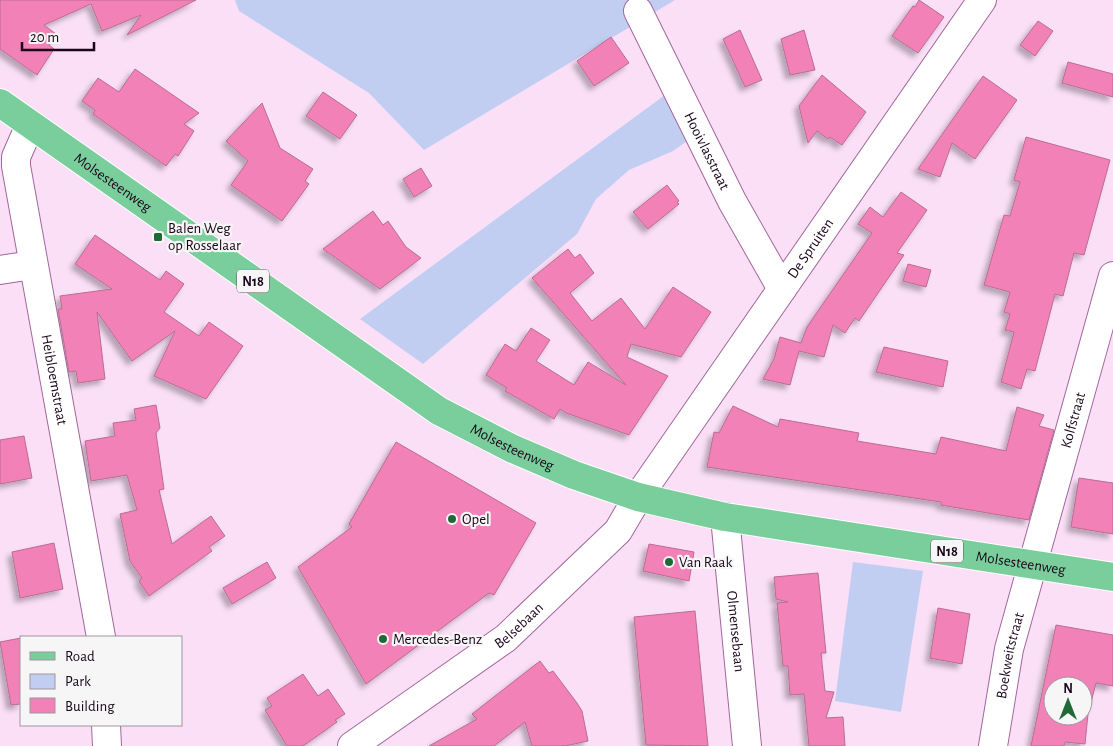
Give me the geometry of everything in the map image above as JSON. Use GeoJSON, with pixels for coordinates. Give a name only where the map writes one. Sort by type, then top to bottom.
{"type":"FeatureCollection","features":[{"type":"Feature","properties":{"kind":"main road","name":"Molsesteenweg"},"geometry":{"type":"LineString","coordinates":[[0,104],[439,410],[514,449],[574,475],[638,496],[725,516],[1113,577]]}},
{"type":"Feature","properties":{"kind":"street","name":"De Spruiten"},"geometry":{"type":"LineString","coordinates":[[638,496],[982,0]]}},
{"type":"Feature","properties":{"kind":"street","name":"Hooivlasstraat"},"geometry":{"type":"LineString","coordinates":[[638,11],[732,200],[782,289]]}},
{"type":"Feature","properties":{"kind":"street","name":"Heibloemstraat"},"geometry":{"type":"LineString","coordinates":[[30,125],[16,156],[16,166],[101,636]]}},
{"type":"Feature","properties":{"kind":"street"},"geometry":{"type":"LineString","coordinates":[[0,270],[33,265]]}},
{"type":"Feature","properties":{"kind":"street","name":"Kolfstraat"},"geometry":{"type":"LineString","coordinates":[[1032,564],[1113,276]]}},
{"type":"Feature","properties":{"kind":"street","name":"Belsebaan"},"geometry":{"type":"LineString","coordinates":[[352,746],[506,638],[618,530],[638,496]]}},
{"type":"Feature","properties":{"kind":"street","name":"Olmensebaan"},"geometry":{"type":"LineString","coordinates":[[725,516],[747,746]]}},
{"type":"Feature","properties":{"kind":"street","name":"Boekweitstraat"},"geometry":{"type":"LineString","coordinates":[[993,746],[1010,649],[1032,564]]}},
{"type":"Feature","properties":{"kind":"street"},"geometry":{"type":"LineString","coordinates":[[106,726],[107,746]]}},
{"type":"Feature","properties":{"kind":"green space"},"geometry":{"type":"Polygon","coordinates":[[[235,0],[675,0],[424,150],[369,93],[239,11],[235,0]]]}},
{"type":"Feature","properties":{"kind":"green space"},"geometry":{"type":"Polygon","coordinates":[[[669,92],[690,139],[673,151],[629,170],[596,199],[577,234],[423,364],[360,319],[669,92]]]}},
{"type":"Feature","properties":{"kind":"green space"},"geometry":{"type":"Polygon","coordinates":[[[853,562],[923,571],[901,712],[835,701],[853,562]]]}},
{"type":"Feature","properties":{"kind":"building"},"geometry":{"type":"Polygon","coordinates":[[[0,0],[196,0],[127,35],[141,15],[102,31],[91,4],[44,25],[56,34],[49,45],[54,49],[37,75],[0,49],[0,0]]]}},
{"type":"Feature","properties":{"kind":"building"},"geometry":{"type":"Polygon","coordinates":[[[919,0],[944,17],[918,53],[892,36],[919,0]]]}},
{"type":"Feature","properties":{"kind":"building"},"geometry":{"type":"Polygon","coordinates":[[[1038,21],[1053,31],[1035,56],[1020,45],[1038,21]]]}},
{"type":"Feature","properties":{"kind":"building"},"geometry":{"type":"Polygon","coordinates":[[[740,30],[762,80],[745,87],[723,39],[740,30]]]}},
{"type":"Feature","properties":{"kind":"building"},"geometry":{"type":"Polygon","coordinates":[[[804,30],[815,70],[790,75],[781,39],[804,30]]]}},
{"type":"Feature","properties":{"kind":"building"},"geometry":{"type":"Polygon","coordinates":[[[611,37],[629,63],[594,86],[577,61],[611,37]]]}},
{"type":"Feature","properties":{"kind":"building"},"geometry":{"type":"Polygon","coordinates":[[[1068,62],[1113,74],[1113,97],[1062,83],[1068,62]]]}},
{"type":"Feature","properties":{"kind":"building"},"geometry":{"type":"Polygon","coordinates":[[[135,69],[199,113],[184,124],[194,131],[178,156],[175,154],[166,166],[93,114],[95,110],[82,101],[98,78],[119,92],[135,69]]]}},
{"type":"Feature","properties":{"kind":"building"},"geometry":{"type":"Polygon","coordinates":[[[822,75],[866,112],[842,145],[830,137],[828,139],[817,131],[808,143],[799,106],[822,75]]]}},
{"type":"Feature","properties":{"kind":"building"},"geometry":{"type":"Polygon","coordinates":[[[983,76],[1017,100],[975,159],[952,143],[940,177],[918,169],[983,76]]]}},
{"type":"Feature","properties":{"kind":"building"},"geometry":{"type":"Polygon","coordinates":[[[323,92],[357,115],[340,139],[306,116],[323,92]]]}},
{"type":"Feature","properties":{"kind":"building"},"geometry":{"type":"Polygon","coordinates":[[[262,103],[280,148],[313,169],[305,181],[309,184],[282,221],[231,185],[248,161],[226,141],[262,103]]]}},
{"type":"Feature","properties":{"kind":"building"},"geometry":{"type":"Polygon","coordinates":[[[1026,137],[1110,160],[1084,255],[1074,253],[1063,296],[1055,294],[1035,371],[1027,369],[1021,389],[1001,382],[1014,332],[1005,330],[1010,314],[1004,312],[1010,292],[984,285],[1004,215],[1010,216],[1020,182],[1014,180],[1026,137]]]}},
{"type":"Feature","properties":{"kind":"building"},"geometry":{"type":"Polygon","coordinates":[[[421,168],[432,186],[414,197],[403,179],[421,168]]]}},
{"type":"Feature","properties":{"kind":"building"},"geometry":{"type":"Polygon","coordinates":[[[667,185],[679,201],[677,202],[679,204],[648,229],[633,212],[667,185]]]}},
{"type":"Feature","properties":{"kind":"building"},"geometry":{"type":"Polygon","coordinates":[[[901,192],[927,210],[897,253],[904,255],[859,321],[855,318],[845,333],[833,325],[824,357],[799,351],[790,385],[763,379],[774,359],[780,337],[801,343],[807,327],[872,233],[858,224],[870,207],[883,217],[901,192]]]}},
{"type":"Feature","properties":{"kind":"building"},"geometry":{"type":"Polygon","coordinates":[[[373,211],[383,225],[388,221],[406,247],[421,258],[380,289],[323,249],[373,211]]]}},
{"type":"Feature","properties":{"kind":"building"},"geometry":{"type":"Polygon","coordinates":[[[95,235],[160,280],[166,271],[184,284],[164,312],[199,336],[209,322],[243,346],[206,399],[154,376],[175,331],[132,361],[97,312],[105,379],[78,383],[76,371],[69,372],[58,309],[62,309],[60,296],[112,289],[75,264],[95,235]]]}},
{"type":"Feature","properties":{"kind":"building"},"geometry":{"type":"Polygon","coordinates":[[[568,249],[575,258],[580,254],[594,273],[570,293],[592,321],[621,298],[645,329],[673,287],[711,312],[681,357],[631,344],[627,357],[668,376],[629,435],[566,413],[560,409],[554,419],[505,391],[507,388],[486,375],[505,344],[516,351],[531,328],[550,340],[536,361],[574,385],[588,362],[626,385],[532,278],[568,249]]]}},
{"type":"Feature","properties":{"kind":"building"},"geometry":{"type":"Polygon","coordinates":[[[908,264],[931,270],[926,287],[903,281],[908,264]]]}},
{"type":"Feature","properties":{"kind":"building"},"geometry":{"type":"Polygon","coordinates":[[[884,347],[948,361],[943,387],[876,372],[884,347]]]}},
{"type":"Feature","properties":{"kind":"building"},"geometry":{"type":"Polygon","coordinates":[[[156,405],[160,428],[156,433],[164,489],[159,490],[172,544],[211,516],[225,536],[209,547],[212,551],[149,596],[139,581],[142,578],[130,561],[120,514],[137,510],[127,475],[91,481],[85,441],[115,436],[113,423],[136,420],[134,409],[156,405]]]}},
{"type":"Feature","properties":{"kind":"building"},"geometry":{"type":"Polygon","coordinates":[[[733,406],[778,427],[780,419],[859,433],[857,441],[936,454],[941,437],[1006,451],[1017,407],[1044,415],[1039,426],[1054,430],[1029,520],[941,505],[941,502],[707,467],[714,432],[719,433],[733,406]]]}},
{"type":"Feature","properties":{"kind":"building"},"geometry":{"type":"Polygon","coordinates":[[[24,436],[32,478],[0,484],[0,440],[24,436]]]}},
{"type":"Feature","properties":{"kind":"building"},"geometry":{"type":"Polygon","coordinates":[[[396,442],[536,523],[494,595],[489,593],[366,684],[298,567],[352,527],[349,524],[396,442]]]}},
{"type":"Feature","properties":{"kind":"building"},"geometry":{"type":"Polygon","coordinates":[[[1079,478],[1113,483],[1113,534],[1071,527],[1079,478]]]}},
{"type":"Feature","properties":{"kind":"building"},"geometry":{"type":"Polygon","coordinates":[[[54,543],[63,589],[20,598],[12,552],[54,543]]]}},
{"type":"Feature","properties":{"kind":"building","name":"Van Raak"},"geometry":{"type":"Polygon","coordinates":[[[649,544],[694,552],[689,581],[643,571],[649,544]]]}},
{"type":"Feature","properties":{"kind":"building"},"geometry":{"type":"Polygon","coordinates":[[[267,562],[276,578],[232,604],[223,588],[267,562]]]}},
{"type":"Feature","properties":{"kind":"building"},"geometry":{"type":"Polygon","coordinates":[[[818,573],[826,653],[821,653],[825,691],[834,692],[826,718],[843,717],[845,746],[809,746],[804,694],[790,695],[788,666],[783,666],[777,603],[788,602],[776,599],[774,577],[818,573]]]}},
{"type":"Feature","properties":{"kind":"building"},"geometry":{"type":"Polygon","coordinates":[[[938,608],[970,614],[962,664],[930,658],[938,608]]]}},
{"type":"Feature","properties":{"kind":"building"},"geometry":{"type":"Polygon","coordinates":[[[695,611],[708,746],[646,745],[634,617],[695,611]]]}},
{"type":"Feature","properties":{"kind":"building"},"geometry":{"type":"Polygon","coordinates":[[[1056,625],[1113,635],[1113,686],[1096,683],[1093,695],[1093,676],[1045,676],[1056,625]]]}},
{"type":"Feature","properties":{"kind":"building"},"geometry":{"type":"Polygon","coordinates":[[[20,638],[20,704],[11,705],[0,642],[20,638]]]}},
{"type":"Feature","properties":{"kind":"building"},"geometry":{"type":"Polygon","coordinates":[[[540,661],[549,673],[553,671],[582,711],[588,741],[565,746],[532,746],[525,722],[494,746],[429,746],[477,719],[472,714],[540,661]]]}},
{"type":"Feature","properties":{"kind":"building"},"geometry":{"type":"Polygon","coordinates":[[[303,674],[318,696],[328,689],[345,714],[335,720],[337,722],[303,746],[287,746],[265,710],[272,706],[267,698],[303,674]]]}},
{"type":"Feature","properties":{"kind":"building"},"geometry":{"type":"Polygon","coordinates":[[[1043,688],[1043,726],[1087,726],[1085,744],[1065,742],[1064,746],[1031,746],[1043,688]]]}},
{"type":"Feature","properties":{"kind":"place","name":"Balen Weg op Rosselaar"},"geometry":{"type":"Point","coordinates":[158,237]}},
{"type":"Feature","properties":{"kind":"place","name":"Opel"},"geometry":{"type":"Point","coordinates":[452,519]}},
{"type":"Feature","properties":{"kind":"place","name":"Van Raak"},"geometry":{"type":"Point","coordinates":[669,562]}},
{"type":"Feature","properties":{"kind":"place","name":"Mercedes-Benz"},"geometry":{"type":"Point","coordinates":[383,639]}}]}
